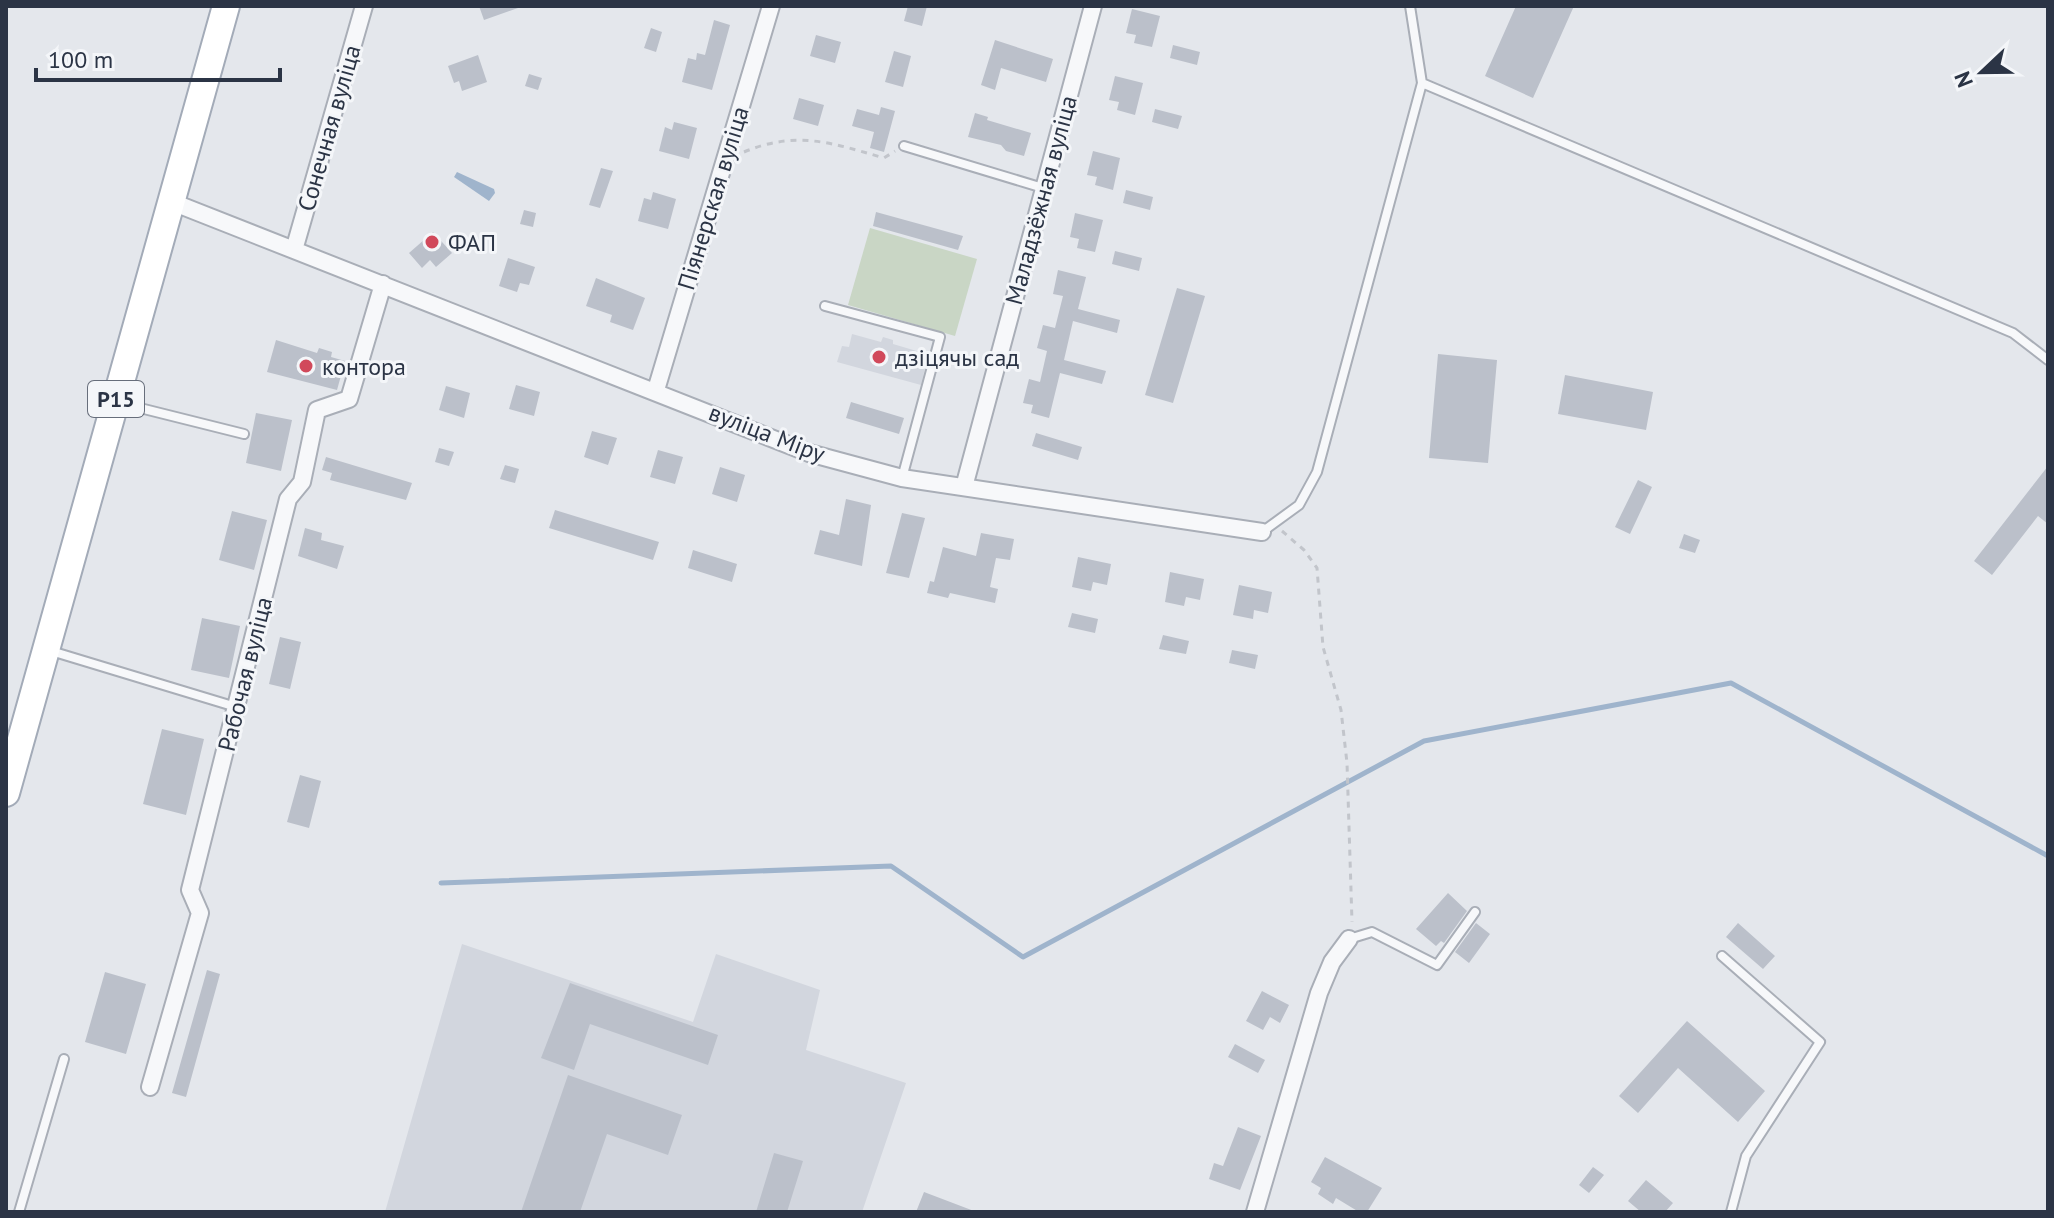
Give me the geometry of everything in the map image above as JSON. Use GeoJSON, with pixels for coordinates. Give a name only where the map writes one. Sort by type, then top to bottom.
{"type":"FeatureCollection","features":[{"type":"Feature","properties":{"kind":"main road","name":"Р15"},"geometry":{"type":"LineString","coordinates":[[6,793],[226,6]]}},
{"type":"Feature","properties":{"kind":"street","name":"Сонечная вуліца"},"geometry":{"type":"LineString","coordinates":[[294,250],[364,6]]}},
{"type":"Feature","properties":{"kind":"street","name":"Піянерская вуліца"},"geometry":{"type":"LineString","coordinates":[[656,390],[771,6]]}},
{"type":"Feature","properties":{"kind":"street","name":"Маладзёжная вуліца"},"geometry":{"type":"LineString","coordinates":[[964,487],[1093,6]]}},
{"type":"Feature","properties":{"kind":"street","name":"вуліца Міру"},"geometry":{"type":"LineString","coordinates":[[172,202],[656,390],[809,453],[902,478],[1268,528]]}},
{"type":"Feature","properties":{"kind":"street","name":"Рабочая вуліца"},"geometry":{"type":"LineString","coordinates":[[150,1087],[200,913],[190,890],[288,499],[302,482],[317,410],[349,399],[383,284]]}},
{"type":"Feature","properties":{"kind":"street"},"geometry":{"type":"LineString","coordinates":[[1255,1212],[1319,993],[1332,962],[1349,939]]}},
{"type":"Feature","properties":{"kind":"lane"},"geometry":{"type":"LineString","coordinates":[[1268,528],[1299,505],[1317,472],[1422,83],[1410,6]]}},
{"type":"Feature","properties":{"kind":"lane"},"geometry":{"type":"LineString","coordinates":[[1422,83],[2013,333],[2048,360]]}},
{"type":"Feature","properties":{"kind":"lane"},"geometry":{"type":"LineString","coordinates":[[904,146],[1044,188]]}},
{"type":"Feature","properties":{"kind":"lane"},"geometry":{"type":"LineString","coordinates":[[825,306],[940,337],[902,478]]}},
{"type":"Feature","properties":{"kind":"lane"},"geometry":{"type":"LineString","coordinates":[[116,402],[244,434]]}},
{"type":"Feature","properties":{"kind":"lane"},"geometry":{"type":"LineString","coordinates":[[46,650],[236,707]]}},
{"type":"Feature","properties":{"kind":"lane"},"geometry":{"type":"LineString","coordinates":[[1349,939],[1372,932],[1437,965],[1475,912]]}},
{"type":"Feature","properties":{"kind":"lane"},"geometry":{"type":"LineString","coordinates":[[1722,956],[1820,1042],[1746,1156],[1731,1212]]}},
{"type":"Feature","properties":{"kind":"lane"},"geometry":{"type":"LineString","coordinates":[[19,1212],[64,1059]]}},
{"type":"Feature","properties":{"kind":"path"},"geometry":{"type":"LineString","coordinates":[[724,164],[762,145],[801,138],[884,158],[904,146]]}},
{"type":"Feature","properties":{"kind":"path"},"geometry":{"type":"LineString","coordinates":[[1268,528],[1304,550],[1317,568],[1323,647],[1341,710],[1349,794],[1353,921],[1349,939]]}},
{"type":"Feature","properties":{"kind":"shaded area","name":"дзіцячы сад"},"geometry":{"type":"Polygon","coordinates":[[[852,334],[881,342],[883,337],[893,340],[893,344],[920,352],[916,366],[925,368],[921,385],[837,362],[842,346],[849,347],[852,334]]]}},
{"type":"Feature","properties":{"kind":"shaded area"},"geometry":{"type":"Polygon","coordinates":[[[462,944],[693,1022],[716,954],[820,990],[806,1050],[906,1083],[862,1212],[385,1212],[462,944]]]}},
{"type":"Feature","properties":{"kind":"green space"},"geometry":{"type":"Polygon","coordinates":[[[870,228],[977,259],[955,336],[848,305],[870,228]]]}},
{"type":"Feature","properties":{"kind":"water"},"geometry":{"type":"Polygon","coordinates":[[[457,172],[494,189],[495,193],[489,201],[454,177],[457,172]]]}},
{"type":"Feature","properties":{"kind":"building"},"geometry":{"type":"Polygon","coordinates":[[[479,6],[518,6],[518,8],[484,20],[479,6]]]}},
{"type":"Feature","properties":{"kind":"building"},"geometry":{"type":"Polygon","coordinates":[[[908,6],[927,6],[922,26],[904,21],[908,6]]]}},
{"type":"Feature","properties":{"kind":"building"},"geometry":{"type":"Polygon","coordinates":[[[1516,6],[1574,6],[1533,98],[1485,76],[1516,6]]]}},
{"type":"Feature","properties":{"kind":"building"},"geometry":{"type":"Polygon","coordinates":[[[1132,9],[1160,16],[1152,47],[1134,43],[1136,35],[1126,33],[1132,9]]]}},
{"type":"Feature","properties":{"kind":"building"},"geometry":{"type":"Polygon","coordinates":[[[714,20],[730,25],[712,90],[682,82],[688,58],[696,60],[697,53],[705,55],[714,20]]]}},
{"type":"Feature","properties":{"kind":"building"},"geometry":{"type":"Polygon","coordinates":[[[651,28],[662,32],[656,52],[644,48],[651,28]]]}},
{"type":"Feature","properties":{"kind":"building"},"geometry":{"type":"Polygon","coordinates":[[[816,35],[841,42],[835,63],[810,56],[816,35]]]}},
{"type":"Feature","properties":{"kind":"building"},"geometry":{"type":"Polygon","coordinates":[[[995,40],[1053,59],[1046,82],[1001,68],[995,90],[981,85],[995,40]]]}},
{"type":"Feature","properties":{"kind":"building"},"geometry":{"type":"Polygon","coordinates":[[[1173,45],[1200,52],[1197,65],[1170,58],[1173,45]]]}},
{"type":"Feature","properties":{"kind":"building"},"geometry":{"type":"Polygon","coordinates":[[[894,51],[911,56],[903,87],[885,82],[894,51]]]}},
{"type":"Feature","properties":{"kind":"building"},"geometry":{"type":"Polygon","coordinates":[[[478,55],[487,82],[462,91],[459,81],[454,83],[448,66],[478,55]]]}},
{"type":"Feature","properties":{"kind":"building"},"geometry":{"type":"Polygon","coordinates":[[[529,74],[542,78],[538,90],[525,86],[529,74]]]}},
{"type":"Feature","properties":{"kind":"building"},"geometry":{"type":"Polygon","coordinates":[[[1115,76],[1143,83],[1135,115],[1117,110],[1119,102],[1109,100],[1115,76]]]}},
{"type":"Feature","properties":{"kind":"building"},"geometry":{"type":"Polygon","coordinates":[[[799,98],[824,105],[818,126],[793,119],[799,98]]]}},
{"type":"Feature","properties":{"kind":"building"},"geometry":{"type":"Polygon","coordinates":[[[881,107],[895,111],[884,152],[870,148],[874,132],[852,126],[857,109],[879,115],[881,107]]]}},
{"type":"Feature","properties":{"kind":"building"},"geometry":{"type":"Polygon","coordinates":[[[1155,109],[1182,116],[1178,129],[1152,122],[1155,109]]]}},
{"type":"Feature","properties":{"kind":"building"},"geometry":{"type":"Polygon","coordinates":[[[975,113],[988,117],[987,120],[1031,133],[1024,156],[1006,151],[1001,145],[968,137],[975,113]]]}},
{"type":"Feature","properties":{"kind":"building"},"geometry":{"type":"Polygon","coordinates":[[[674,122],[697,128],[689,159],[659,151],[665,127],[672,130],[674,122]]]}},
{"type":"Feature","properties":{"kind":"building"},"geometry":{"type":"Polygon","coordinates":[[[1093,151],[1120,158],[1113,190],[1095,185],[1097,177],[1087,175],[1093,151]]]}},
{"type":"Feature","properties":{"kind":"building"},"geometry":{"type":"Polygon","coordinates":[[[601,168],[613,171],[600,208],[589,205],[601,168]]]}},
{"type":"Feature","properties":{"kind":"building"},"geometry":{"type":"Polygon","coordinates":[[[1126,190],[1153,197],[1150,210],[1123,203],[1126,190]]]}},
{"type":"Feature","properties":{"kind":"building"},"geometry":{"type":"Polygon","coordinates":[[[653,192],[676,199],[668,229],[638,221],[644,198],[651,200],[653,192]]]}},
{"type":"Feature","properties":{"kind":"building"},"geometry":{"type":"Polygon","coordinates":[[[524,210],[536,213],[533,227],[520,224],[524,210]]]}},
{"type":"Feature","properties":{"kind":"building"},"geometry":{"type":"Polygon","coordinates":[[[876,212],[963,236],[958,250],[873,226],[876,212]]]}},
{"type":"Feature","properties":{"kind":"building"},"geometry":{"type":"Polygon","coordinates":[[[1075,213],[1103,220],[1095,252],[1077,248],[1079,239],[1070,237],[1075,213]]]}},
{"type":"Feature","properties":{"kind":"building","name":"ФАП"},"geometry":{"type":"Polygon","coordinates":[[[433,232],[452,253],[436,267],[430,260],[422,268],[409,253],[433,232]]]}},
{"type":"Feature","properties":{"kind":"building"},"geometry":{"type":"Polygon","coordinates":[[[1115,251],[1142,258],[1139,271],[1112,264],[1115,251]]]}},
{"type":"Feature","properties":{"kind":"building"},"geometry":{"type":"Polygon","coordinates":[[[508,258],[535,267],[529,285],[520,283],[517,292],[499,286],[508,258]]]}},
{"type":"Feature","properties":{"kind":"building"},"geometry":{"type":"Polygon","coordinates":[[[1058,270],[1086,277],[1078,309],[1120,320],[1117,333],[1073,321],[1064,360],[1106,371],[1102,384],[1060,373],[1049,418],[1031,413],[1033,405],[1023,403],[1029,379],[1040,382],[1047,351],[1037,348],[1043,325],[1055,328],[1063,296],[1053,294],[1058,270]]]}},
{"type":"Feature","properties":{"kind":"building"},"geometry":{"type":"Polygon","coordinates":[[[596,278],[645,298],[633,330],[610,322],[612,315],[586,306],[596,278]]]}},
{"type":"Feature","properties":{"kind":"building"},"geometry":{"type":"Polygon","coordinates":[[[1177,288],[1205,296],[1173,403],[1145,395],[1177,288]]]}},
{"type":"Feature","properties":{"kind":"building","name":"контора"},"geometry":{"type":"Polygon","coordinates":[[[276,340],[317,353],[319,348],[332,352],[331,357],[345,361],[337,390],[267,372],[276,340]]]}},
{"type":"Feature","properties":{"kind":"building"},"geometry":{"type":"Polygon","coordinates":[[[1438,354],[1497,360],[1488,463],[1429,458],[1438,354]]]}},
{"type":"Feature","properties":{"kind":"building"},"geometry":{"type":"Polygon","coordinates":[[[1565,375],[1653,392],[1646,430],[1558,414],[1565,375]]]}},
{"type":"Feature","properties":{"kind":"building"},"geometry":{"type":"Polygon","coordinates":[[[516,385],[540,392],[534,416],[509,409],[516,385]]]}},
{"type":"Feature","properties":{"kind":"building"},"geometry":{"type":"Polygon","coordinates":[[[446,386],[470,393],[464,418],[439,410],[446,386]]]}},
{"type":"Feature","properties":{"kind":"building"},"geometry":{"type":"Polygon","coordinates":[[[851,402],[904,418],[899,434],[846,418],[851,402]]]}},
{"type":"Feature","properties":{"kind":"building"},"geometry":{"type":"Polygon","coordinates":[[[256,413],[292,420],[281,471],[246,463],[256,413]]]}},
{"type":"Feature","properties":{"kind":"building"},"geometry":{"type":"Polygon","coordinates":[[[592,431],[617,438],[608,465],[584,457],[592,431]]]}},
{"type":"Feature","properties":{"kind":"building"},"geometry":{"type":"Polygon","coordinates":[[[1036,433],[1082,447],[1078,460],[1032,446],[1036,433]]]}},
{"type":"Feature","properties":{"kind":"building"},"geometry":{"type":"Polygon","coordinates":[[[439,448],[454,452],[449,466],[435,462],[439,448]]]}},
{"type":"Feature","properties":{"kind":"building"},"geometry":{"type":"Polygon","coordinates":[[[658,450],[683,457],[675,484],[650,477],[658,450]]]}},
{"type":"Feature","properties":{"kind":"building"},"geometry":{"type":"Polygon","coordinates":[[[326,457],[412,483],[406,500],[330,480],[332,473],[322,470],[326,457]]]}},
{"type":"Feature","properties":{"kind":"building"},"geometry":{"type":"Polygon","coordinates":[[[505,465],[519,469],[515,483],[500,479],[505,465]]]}},
{"type":"Feature","properties":{"kind":"building"},"geometry":{"type":"Polygon","coordinates":[[[2048,466],[2048,524],[2038,516],[1992,575],[1974,561],[2048,466]]]}},
{"type":"Feature","properties":{"kind":"building"},"geometry":{"type":"Polygon","coordinates":[[[720,467],[745,475],[737,502],[712,494],[720,467]]]}},
{"type":"Feature","properties":{"kind":"building"},"geometry":{"type":"Polygon","coordinates":[[[1638,480],[1652,487],[1630,534],[1615,527],[1638,480]]]}},
{"type":"Feature","properties":{"kind":"building"},"geometry":{"type":"Polygon","coordinates":[[[846,499],[871,505],[862,566],[814,554],[820,530],[839,535],[846,499]]]}},
{"type":"Feature","properties":{"kind":"building"},"geometry":{"type":"Polygon","coordinates":[[[555,510],[659,542],[653,560],[549,528],[555,510]]]}},
{"type":"Feature","properties":{"kind":"building"},"geometry":{"type":"Polygon","coordinates":[[[232,511],[267,520],[254,570],[219,560],[232,511]]]}},
{"type":"Feature","properties":{"kind":"building"},"geometry":{"type":"Polygon","coordinates":[[[902,513],[925,518],[909,578],[886,573],[902,513]]]}},
{"type":"Feature","properties":{"kind":"building"},"geometry":{"type":"Polygon","coordinates":[[[305,528],[322,533],[321,540],[344,546],[337,569],[298,556],[305,528]]]}},
{"type":"Feature","properties":{"kind":"building"},"geometry":{"type":"Polygon","coordinates":[[[981,533],[1014,539],[1010,560],[996,558],[990,587],[998,589],[995,603],[950,593],[948,598],[927,593],[930,581],[934,582],[943,547],[976,556],[981,533]]]}},
{"type":"Feature","properties":{"kind":"building"},"geometry":{"type":"Polygon","coordinates":[[[1684,534],[1700,540],[1695,553],[1679,548],[1684,534]]]}},
{"type":"Feature","properties":{"kind":"building"},"geometry":{"type":"Polygon","coordinates":[[[693,550],[737,564],[732,582],[688,568],[693,550]]]}},
{"type":"Feature","properties":{"kind":"building"},"geometry":{"type":"Polygon","coordinates":[[[1078,557],[1111,564],[1107,585],[1093,582],[1091,591],[1072,587],[1078,557]]]}},
{"type":"Feature","properties":{"kind":"building"},"geometry":{"type":"Polygon","coordinates":[[[1170,572],[1204,579],[1200,600],[1186,597],[1184,606],[1165,602],[1170,572]]]}},
{"type":"Feature","properties":{"kind":"building"},"geometry":{"type":"Polygon","coordinates":[[[1239,585],[1272,592],[1268,613],[1254,610],[1253,619],[1233,615],[1239,585]]]}},
{"type":"Feature","properties":{"kind":"building"},"geometry":{"type":"Polygon","coordinates":[[[1072,613],[1098,619],[1095,633],[1068,627],[1072,613]]]}},
{"type":"Feature","properties":{"kind":"building"},"geometry":{"type":"Polygon","coordinates":[[[202,618],[240,626],[229,678],[191,670],[202,618]]]}},
{"type":"Feature","properties":{"kind":"building"},"geometry":{"type":"Polygon","coordinates":[[[1163,635],[1189,641],[1186,654],[1159,649],[1163,635]]]}},
{"type":"Feature","properties":{"kind":"building"},"geometry":{"type":"Polygon","coordinates":[[[280,637],[301,642],[290,689],[269,684],[280,637]]]}},
{"type":"Feature","properties":{"kind":"building"},"geometry":{"type":"Polygon","coordinates":[[[1232,650],[1258,655],[1255,669],[1229,663],[1232,650]]]}},
{"type":"Feature","properties":{"kind":"building"},"geometry":{"type":"Polygon","coordinates":[[[162,729],[204,739],[186,815],[143,804],[162,729]]]}},
{"type":"Feature","properties":{"kind":"building"},"geometry":{"type":"Polygon","coordinates":[[[300,775],[321,781],[309,828],[287,822],[300,775]]]}},
{"type":"Feature","properties":{"kind":"building"},"geometry":{"type":"Polygon","coordinates":[[[1448,893],[1467,911],[1444,943],[1441,941],[1436,946],[1416,929],[1448,893]]]}},
{"type":"Feature","properties":{"kind":"building"},"geometry":{"type":"Polygon","coordinates":[[[1476,923],[1490,934],[1469,963],[1455,952],[1476,923]]]}},
{"type":"Feature","properties":{"kind":"building"},"geometry":{"type":"Polygon","coordinates":[[[1738,923],[1775,956],[1763,969],[1726,937],[1738,923]]]}},
{"type":"Feature","properties":{"kind":"building"},"geometry":{"type":"Polygon","coordinates":[[[207,970],[220,974],[186,1097],[172,1093],[207,970]]]}},
{"type":"Feature","properties":{"kind":"building"},"geometry":{"type":"Polygon","coordinates":[[[105,972],[146,984],[126,1054],[85,1042],[105,972]]]}},
{"type":"Feature","properties":{"kind":"building"},"geometry":{"type":"Polygon","coordinates":[[[570,983],[718,1035],[708,1065],[590,1024],[574,1070],[541,1058],[570,983]]]}},
{"type":"Feature","properties":{"kind":"building"},"geometry":{"type":"Polygon","coordinates":[[[1262,991],[1289,1005],[1280,1023],[1270,1017],[1263,1030],[1246,1021],[1262,991]]]}},
{"type":"Feature","properties":{"kind":"building"},"geometry":{"type":"Polygon","coordinates":[[[1687,1021],[1765,1091],[1738,1122],[1678,1068],[1638,1113],[1619,1096],[1687,1021]]]}},
{"type":"Feature","properties":{"kind":"building"},"geometry":{"type":"Polygon","coordinates":[[[1235,1044],[1265,1060],[1258,1073],[1228,1057],[1235,1044]]]}},
{"type":"Feature","properties":{"kind":"building"},"geometry":{"type":"Polygon","coordinates":[[[568,1075],[682,1115],[668,1155],[607,1134],[580,1212],[521,1212],[568,1075]]]}},
{"type":"Feature","properties":{"kind":"building"},"geometry":{"type":"Polygon","coordinates":[[[1238,1127],[1261,1136],[1240,1190],[1209,1179],[1214,1163],[1223,1166],[1238,1127]]]}},
{"type":"Feature","properties":{"kind":"building"},"geometry":{"type":"Polygon","coordinates":[[[774,1153],[803,1161],[787,1212],[756,1212],[774,1153]]]}},
{"type":"Feature","properties":{"kind":"building"},"geometry":{"type":"Polygon","coordinates":[[[1325,1157],[1382,1188],[1367,1212],[1359,1212],[1336,1198],[1333,1204],[1318,1194],[1321,1188],[1311,1182],[1325,1157]]]}},
{"type":"Feature","properties":{"kind":"building"},"geometry":{"type":"Polygon","coordinates":[[[1593,1167],[1604,1175],[1589,1193],[1579,1185],[1593,1167]]]}},
{"type":"Feature","properties":{"kind":"building"},"geometry":{"type":"Polygon","coordinates":[[[1646,1180],[1673,1203],[1665,1212],[1641,1212],[1628,1201],[1646,1180]]]}},
{"type":"Feature","properties":{"kind":"building"},"geometry":{"type":"Polygon","coordinates":[[[924,1192],[974,1211],[974,1212],[916,1212],[924,1192]]]}},
{"type":"Feature","properties":{"kind":"waterway"},"geometry":{"type":"LineString","coordinates":[[441,883],[891,866],[1023,957],[1424,741],[1731,683],[2048,856]]}},
{"type":"Feature","properties":{"kind":"place","name":"ФАП"},"geometry":{"type":"Point","coordinates":[432,242]}},
{"type":"Feature","properties":{"kind":"place","name":"дзіцячы сад"},"geometry":{"type":"Point","coordinates":[879,357]}},
{"type":"Feature","properties":{"kind":"place","name":"контора"},"geometry":{"type":"Point","coordinates":[306,366]}}]}
